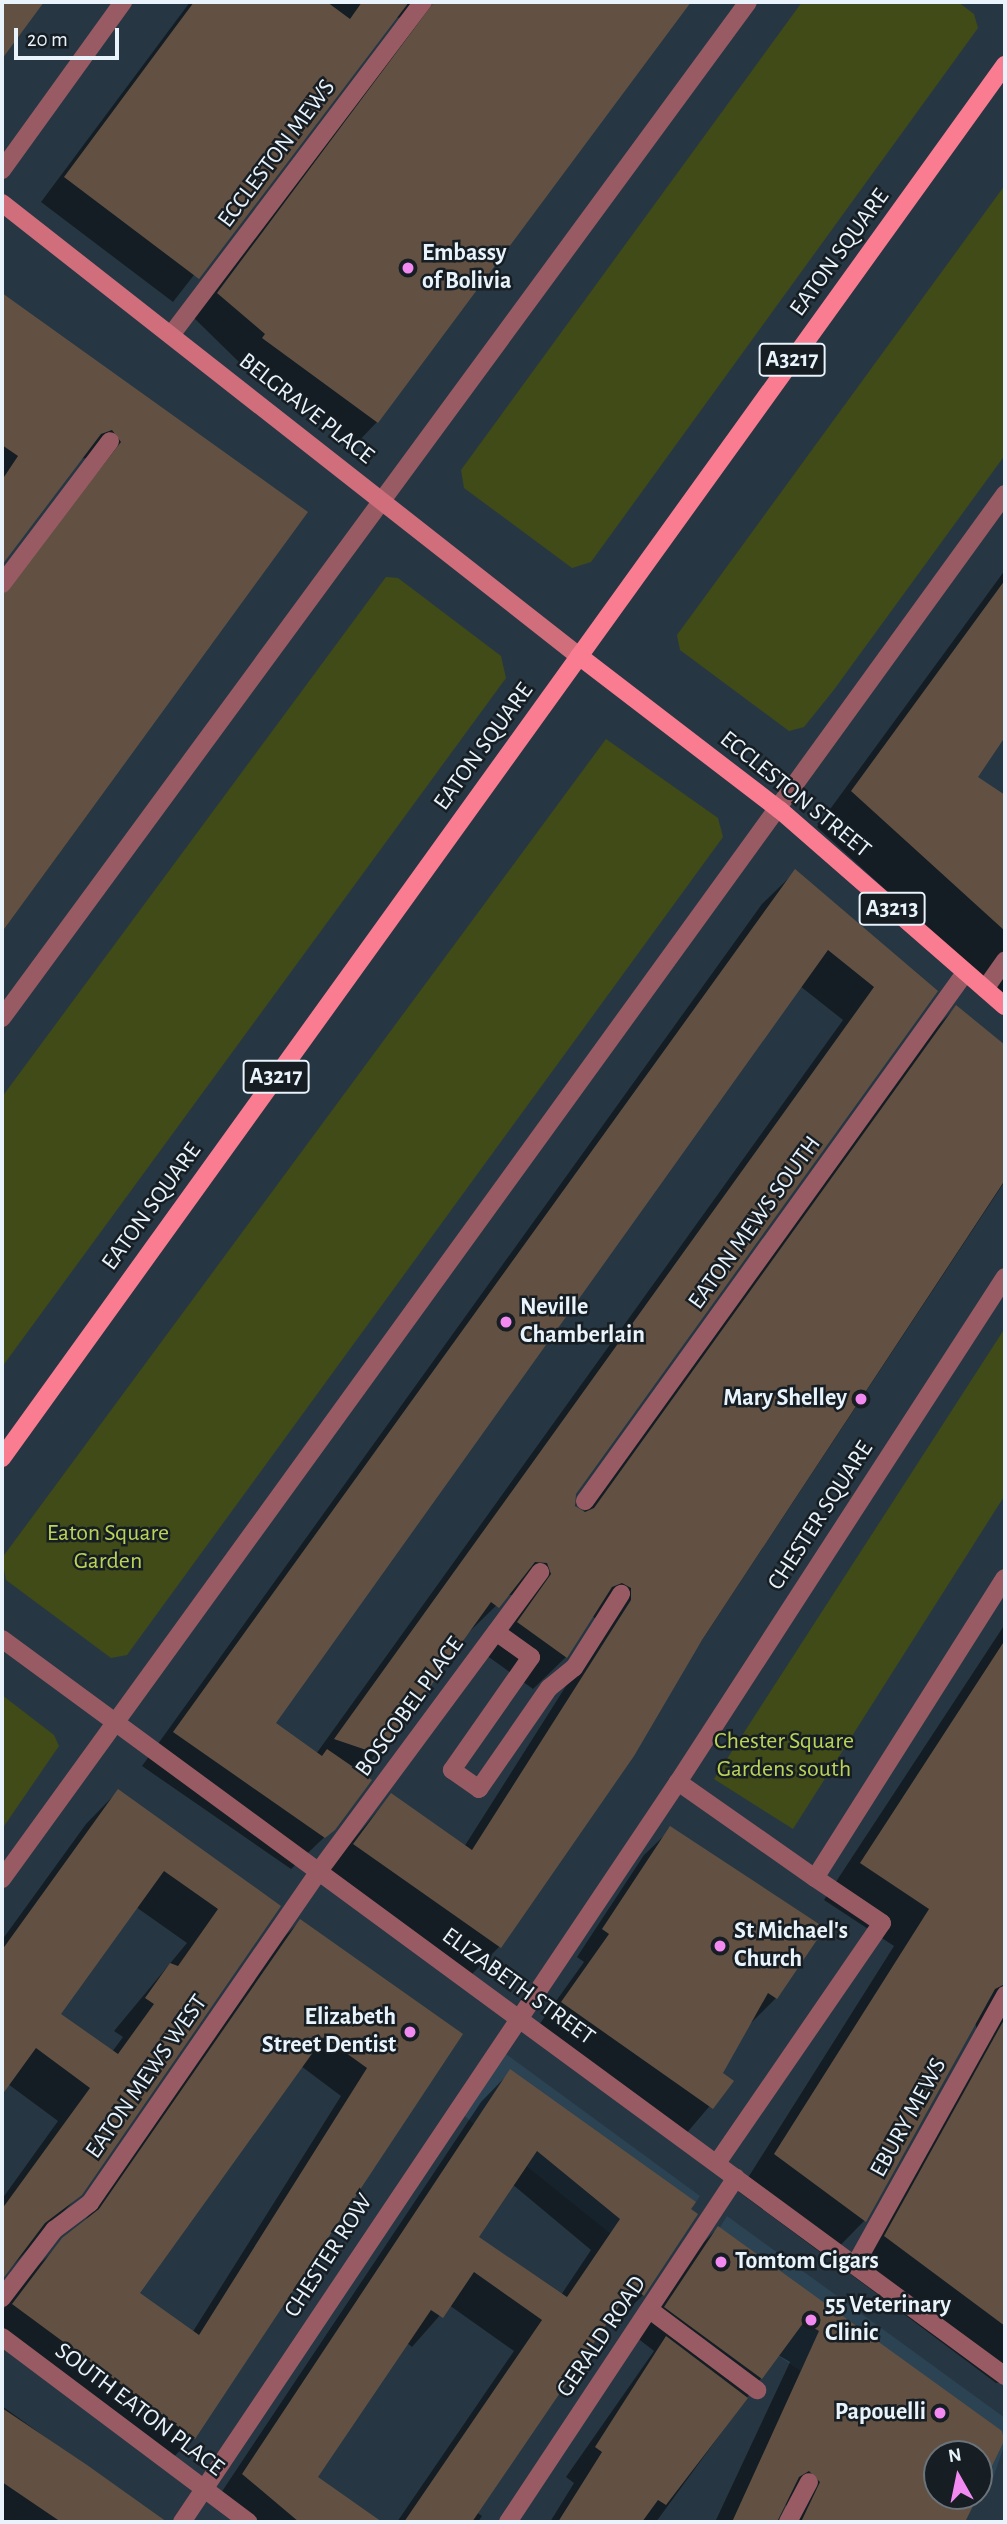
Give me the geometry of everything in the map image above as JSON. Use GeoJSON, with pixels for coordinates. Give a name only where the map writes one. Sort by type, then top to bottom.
{"type":"FeatureCollection","features":[{"type":"Feature","properties":{"kind":"main road","name":"EATON SQUARE"},"geometry":{"type":"LineString","coordinates":[[2,1458],[1005,65]]}},
{"type":"Feature","properties":{"kind":"main road","name":"BELGRAVE PLACE"},"geometry":{"type":"LineString","coordinates":[[2,202],[579,656]]}},
{"type":"Feature","properties":{"kind":"main road","name":"ECCLESTON STREET"},"geometry":{"type":"LineString","coordinates":[[579,656],[780,810],[1005,1006]]}},
{"type":"Feature","properties":{"kind":"street"},"geometry":{"type":"LineString","coordinates":[[2,170],[124,2]]}},
{"type":"Feature","properties":{"kind":"street","name":"ECCLESTON MEWS"},"geometry":{"type":"LineString","coordinates":[[171,335],[423,2]]}},
{"type":"Feature","properties":{"kind":"street"},"geometry":{"type":"LineString","coordinates":[[2,1018],[380,498],[748,2]]}},
{"type":"Feature","properties":{"kind":"street"},"geometry":{"type":"LineString","coordinates":[[2,584],[110,441]]}},
{"type":"Feature","properties":{"kind":"street"},"geometry":{"type":"LineString","coordinates":[[2,1879],[780,810],[1005,494]]}},
{"type":"Feature","properties":{"kind":"street"},"geometry":{"type":"LineString","coordinates":[[985,989],[1005,960]]}},
{"type":"Feature","properties":{"kind":"street","name":"EATON MEWS SOUTH"},"geometry":{"type":"LineString","coordinates":[[586,1501],[965,973]]}},
{"type":"Feature","properties":{"kind":"street","name":"CHESTER SQUARE"},"geometry":{"type":"LineString","coordinates":[[516,2015],[678,1782],[1005,1277]]}},
{"type":"Feature","properties":{"kind":"street","name":"BOSCOBEL PLACE"},"geometry":{"type":"LineString","coordinates":[[319,1871],[540,1572]]}},
{"type":"Feature","properties":{"kind":"street"},"geometry":{"type":"LineString","coordinates":[[815,1878],[1005,1577]]}},
{"type":"Feature","properties":{"kind":"street"},"geometry":{"type":"LineString","coordinates":[[496,1632],[531,1657],[452,1770],[479,1789],[549,1688],[574,1668],[621,1594]]}},
{"type":"Feature","properties":{"kind":"street","name":"ELIZABETH STREET"},"geometry":{"type":"LineString","coordinates":[[2,1639],[114,1726],[319,1871],[1005,2376]]}},
{"type":"Feature","properties":{"kind":"street"},"geometry":{"type":"LineString","coordinates":[[678,1782],[882,1923],[717,2164]]}},
{"type":"Feature","properties":{"kind":"street","name":"EATON MEWS WEST"},"geometry":{"type":"LineString","coordinates":[[2,2298],[54,2230],[90,2203],[319,1871]]}},
{"type":"Feature","properties":{"kind":"street","name":"EBURY MEWS"},"geometry":{"type":"LineString","coordinates":[[855,2265],[1005,1995]]}},
{"type":"Feature","properties":{"kind":"street","name":"CHESTER ROW"},"geometry":{"type":"LineString","coordinates":[[182,2522],[205,2491],[516,2015]]}},
{"type":"Feature","properties":{"kind":"street","name":"GERALD ROAD"},"geometry":{"type":"LineString","coordinates":[[508,2522],[736,2178]]}},
{"type":"Feature","properties":{"kind":"street"},"geometry":{"type":"LineString","coordinates":[[650,2310],[757,2389]]}},
{"type":"Feature","properties":{"kind":"street","name":"SOUTH EATON PLACE"},"geometry":{"type":"LineString","coordinates":[[2,2337],[248,2522]]}},
{"type":"Feature","properties":{"kind":"street"},"geometry":{"type":"LineString","coordinates":[[788,2522],[809,2482]]}},
{"type":"Feature","properties":{"kind":"shaded area"},"geometry":{"type":"Polygon","coordinates":[[[506,2054],[700,2196],[652,2267],[463,2115],[506,2054]]]}},
{"type":"Feature","properties":{"kind":"shaded area"},"geometry":{"type":"Polygon","coordinates":[[[727,2216],[1005,2418],[1005,2443],[993,2478],[993,2440],[923,2440],[923,2451],[919,2451],[681,2290],[727,2216]]]}},
{"type":"Feature","properties":{"kind":"green space"},"geometry":{"type":"Polygon","coordinates":[[[802,2],[958,2],[974,14],[978,28],[591,562],[572,568],[464,488],[461,470],[802,2]]]}},
{"type":"Feature","properties":{"kind":"green space"},"geometry":{"type":"Polygon","coordinates":[[[1005,185],[1005,455],[833,691],[804,727],[789,731],[680,650],[677,635],[1005,185]]]}},
{"type":"Feature","properties":{"kind":"green space"},"geometry":{"type":"Polygon","coordinates":[[[386,577],[398,578],[501,656],[506,678],[2,1367],[2,1097],[386,577]]]}},
{"type":"Feature","properties":{"kind":"green space","name":"Eaton Square Garden"},"geometry":{"type":"Polygon","coordinates":[[[606,739],[718,818],[723,837],[127,1655],[111,1658],[6,1580],[2,1558],[606,739]]]}},
{"type":"Feature","properties":{"kind":"green space","name":"Chester Square Gardens south"},"geometry":{"type":"Polygon","coordinates":[[[1005,1328],[1005,1495],[793,1829],[714,1779],[1005,1328]]]}},
{"type":"Feature","properties":{"kind":"green space"},"geometry":{"type":"Polygon","coordinates":[[[2,1695],[54,1735],[59,1746],[2,1829],[2,1695]]]}},
{"type":"Feature","properties":{"kind":"building"},"geometry":{"type":"Polygon","coordinates":[[[2,2],[44,2],[2,59],[2,2]]]}},
{"type":"Feature","properties":{"kind":"building"},"geometry":{"type":"Polygon","coordinates":[[[194,2],[327,2],[350,19],[362,2],[409,2],[199,279],[64,177],[194,2]]]}},
{"type":"Feature","properties":{"kind":"building"},"geometry":{"type":"Polygon","coordinates":[[[434,2],[691,2],[378,423],[262,338],[265,334],[217,293],[434,2]]]}},
{"type":"Feature","properties":{"kind":"building"},"geometry":{"type":"Polygon","coordinates":[[[2,293],[308,512],[2,932],[2,595],[121,442],[112,430],[101,434],[2,565],[2,480],[18,456],[2,445],[2,293]]]}},
{"type":"Feature","properties":{"kind":"building"},"geometry":{"type":"Polygon","coordinates":[[[1005,580],[1005,737],[978,777],[1005,795],[1005,931],[851,791],[1005,580]]]}},
{"type":"Feature","properties":{"kind":"building"},"geometry":{"type":"Polygon","coordinates":[[[795,869],[938,991],[576,1494],[575,1506],[585,1512],[594,1508],[956,1005],[1005,1045],[1005,1180],[702,1640],[634,1756],[501,1948],[353,1844],[391,1793],[472,1850],[631,1600],[631,1588],[622,1583],[612,1587],[567,1658],[517,1622],[551,1574],[547,1563],[535,1562],[499,1608],[491,1602],[381,1755],[334,1739],[874,987],[828,950],[276,1723],[322,1756],[327,1749],[372,1780],[335,1830],[325,1838],[173,1732],[795,869]]]}},
{"type":"Feature","properties":{"kind":"building"},"geometry":{"type":"Polygon","coordinates":[[[1005,1640],[1005,1984],[995,1989],[866,2222],[774,2154],[929,1909],[860,1863],[1005,1640]]]}},
{"type":"Feature","properties":{"kind":"building"},"geometry":{"type":"Polygon","coordinates":[[[118,1789],[281,1906],[82,2195],[45,2223],[2,2280],[2,2209],[90,2088],[36,2048],[2,2095],[2,1950],[118,1789]],[[164,1871],[61,2014],[118,2054],[154,2004],[145,1998],[170,1963],[178,1966],[218,1909],[164,1871]]]}},
{"type":"Feature","properties":{"kind":"building","name":"St Michael's Church"},"geometry":{"type":"Polygon","coordinates":[[[670,1826],[825,1928],[777,1999],[768,1993],[723,2073],[734,2081],[713,2109],[561,2002],[609,1934],[602,1929],[670,1826]]]}},
{"type":"Feature","properties":{"kind":"building"},"geometry":{"type":"Polygon","coordinates":[[[300,1919],[463,2034],[195,2439],[12,2304],[62,2238],[99,2209],[300,1919]],[[324,2037],[140,2293],[199,2335],[367,2068],[324,2037]]]}},
{"type":"Feature","properties":{"kind":"building"},"geometry":{"type":"Polygon","coordinates":[[[1005,2018],[1005,2326],[884,2236],[1005,2018]]]}},
{"type":"Feature","properties":{"kind":"building"},"geometry":{"type":"Polygon","coordinates":[[[510,2069],[696,2202],[691,2209],[698,2214],[644,2296],[632,2287],[472,2522],[404,2522],[542,2320],[474,2272],[443,2318],[431,2310],[318,2477],[382,2522],[299,2522],[242,2474],[510,2069]],[[537,2151],[479,2237],[567,2297],[620,2219],[537,2151]]]}},
{"type":"Feature","properties":{"kind":"building"},"geometry":{"type":"Polygon","coordinates":[[[718,2226],[1002,2431],[1004,2441],[993,2464],[993,2440],[923,2440],[923,2510],[971,2510],[965,2522],[801,2522],[820,2482],[809,2471],[799,2477],[777,2522],[732,2522],[819,2331],[804,2322],[762,2379],[664,2307],[718,2226]]]}},
{"type":"Feature","properties":{"kind":"building"},"geometry":{"type":"Polygon","coordinates":[[[666,2336],[748,2398],[666,2505],[658,2500],[642,2522],[558,2522],[602,2452],[595,2447],[666,2336]]]}},
{"type":"Feature","properties":{"kind":"building"},"geometry":{"type":"Polygon","coordinates":[[[2,2408],[167,2522],[61,2522],[2,2482],[2,2408]]]}},
{"type":"Feature","properties":{"kind":"place","name":"Embassy of Bolivia"},"geometry":{"type":"Point","coordinates":[408,268]}},
{"type":"Feature","properties":{"kind":"place","name":"Neville Chamberlain"},"geometry":{"type":"Point","coordinates":[506,1322]}},
{"type":"Feature","properties":{"kind":"place","name":"Mary Shelley"},"geometry":{"type":"Point","coordinates":[861,1399]}},
{"type":"Feature","properties":{"kind":"place","name":"St Michael's Church"},"geometry":{"type":"Point","coordinates":[720,1946]}},
{"type":"Feature","properties":{"kind":"place","name":"Elizabeth Street Dentist"},"geometry":{"type":"Point","coordinates":[410,2032]}},
{"type":"Feature","properties":{"kind":"place","name":"Tomtom Cigars"},"geometry":{"type":"Point","coordinates":[721,2262]}},
{"type":"Feature","properties":{"kind":"place","name":"55 Veterinary Clinic"},"geometry":{"type":"Point","coordinates":[811,2320]}},
{"type":"Feature","properties":{"kind":"place","name":"Papouelli"},"geometry":{"type":"Point","coordinates":[940,2413]}}]}
